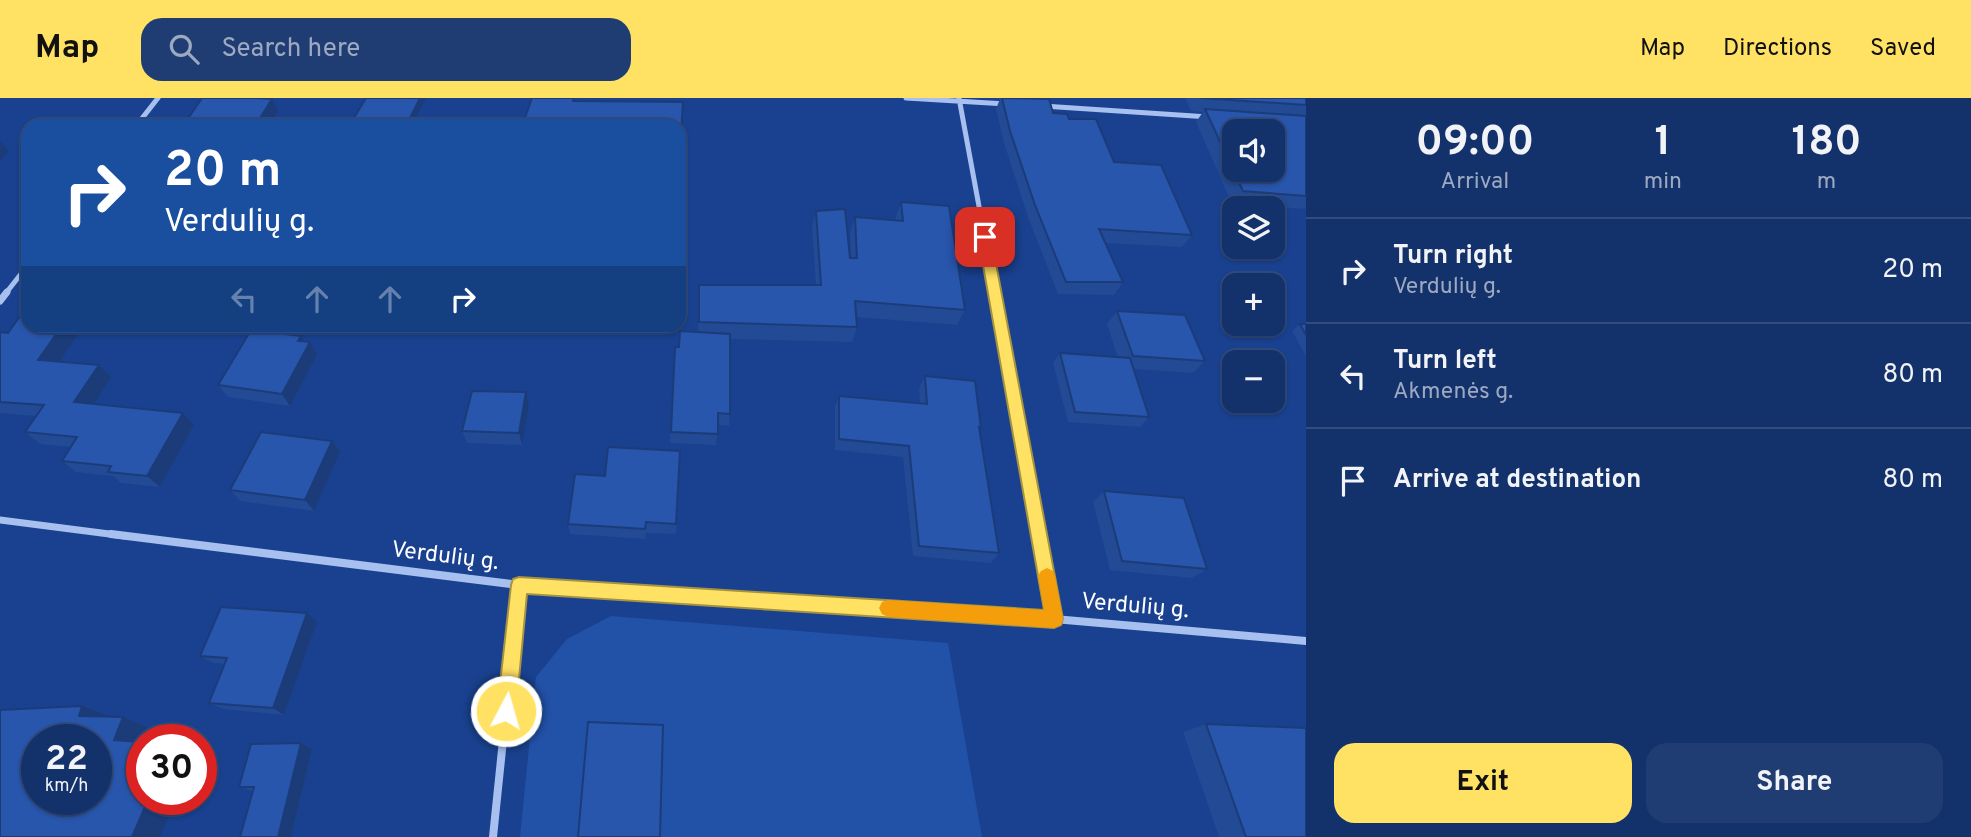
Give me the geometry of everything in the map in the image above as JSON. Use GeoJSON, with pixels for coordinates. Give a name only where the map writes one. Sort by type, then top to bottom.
{"type":"FeatureCollection","features":[{"type":"Feature","properties":{"kind":"street"},"geometry":{"type":"LineString","coordinates":[[142,119],[158,98]]}},
{"type":"Feature","properties":{"kind":"street"},"geometry":{"type":"LineString","coordinates":[[906,98],[1015,104]]}},
{"type":"Feature","properties":{"kind":"street"},"geometry":{"type":"LineString","coordinates":[[960,99],[1054,619]]}},
{"type":"Feature","properties":{"kind":"street"},"geometry":{"type":"LineString","coordinates":[[1029,105],[1223,118]]}},
{"type":"Feature","properties":{"kind":"street"},"geometry":{"type":"LineString","coordinates":[[0,301],[21,274]]}},
{"type":"Feature","properties":{"kind":"street","name":"Verdulių g."},"geometry":{"type":"LineString","coordinates":[[0,520],[519,585],[1054,619],[1306,641]]}},
{"type":"Feature","properties":{"kind":"street"},"geometry":{"type":"LineString","coordinates":[[493,837],[519,585]]}},
{"type":"Feature","properties":{"kind":"shaded area"},"geometry":{"type":"Polygon","coordinates":[[[611,616],[948,643],[982,837],[520,837],[536,677],[567,639],[611,616]]]}},
{"type":"Feature","properties":{"kind":"building"},"geometry":{"type":"Polygon","coordinates":[[[202,98],[272,99],[259,119],[188,119],[202,98]]]}},
{"type":"Feature","properties":{"kind":"building"},"geometry":{"type":"Polygon","coordinates":[[[366,98],[420,98],[410,119],[353,119],[366,98]]]}},
{"type":"Feature","properties":{"kind":"building"},"geometry":{"type":"Polygon","coordinates":[[[532,98],[683,102],[682,119],[524,119],[532,98]]]}},
{"type":"Feature","properties":{"kind":"building"},"geometry":{"type":"Polygon","coordinates":[[[1002,98],[1049,99],[1053,113],[1067,114],[1069,119],[1096,119],[1114,162],[1161,165],[1192,235],[1099,229],[1123,282],[1066,282],[1035,205],[1002,98]]]}},
{"type":"Feature","properties":{"kind":"building"},"geometry":{"type":"Polygon","coordinates":[[[1200,98],[1306,98],[1306,105],[1200,98]]]}},
{"type":"Feature","properties":{"kind":"building"},"geometry":{"type":"Polygon","coordinates":[[[1205,109],[1306,116],[1306,196],[1243,191],[1239,182],[1285,182],[1285,119],[1222,119],[1222,146],[1205,109]]]}},
{"type":"Feature","properties":{"kind":"building"},"geometry":{"type":"Polygon","coordinates":[[[901,202],[949,206],[965,310],[855,301],[857,327],[699,322],[699,285],[821,285],[816,211],[845,209],[850,258],[857,258],[855,217],[903,221],[901,202]]]}},
{"type":"Feature","properties":{"kind":"building"},"geometry":{"type":"Polygon","coordinates":[[[1117,311],[1185,315],[1205,361],[1133,356],[1117,311]]]}},
{"type":"Feature","properties":{"kind":"building"},"geometry":{"type":"Polygon","coordinates":[[[21,315],[21,333],[57,333],[38,360],[99,365],[74,402],[183,413],[147,476],[108,472],[111,466],[62,461],[77,437],[25,432],[44,405],[0,402],[0,332],[8,333],[21,315]]]}},
{"type":"Feature","properties":{"kind":"building"},"geometry":{"type":"Polygon","coordinates":[[[1300,324],[1306,324],[1306,335],[1300,324]]]}},
{"type":"Feature","properties":{"kind":"building"},"geometry":{"type":"Polygon","coordinates":[[[686,331],[730,334],[730,414],[718,413],[718,434],[671,432],[675,347],[679,347],[680,333],[686,331]]]}},
{"type":"Feature","properties":{"kind":"building"},"geometry":{"type":"Polygon","coordinates":[[[249,333],[301,336],[298,341],[310,342],[282,394],[218,385],[249,333]]]}},
{"type":"Feature","properties":{"kind":"building"},"geometry":{"type":"Polygon","coordinates":[[[1060,353],[1130,358],[1149,417],[1075,412],[1060,353]]]}},
{"type":"Feature","properties":{"kind":"building"},"geometry":{"type":"Polygon","coordinates":[[[925,376],[975,381],[981,428],[979,427],[999,553],[919,546],[909,446],[839,439],[839,396],[927,404],[925,376]]]}},
{"type":"Feature","properties":{"kind":"building"},"geometry":{"type":"Polygon","coordinates":[[[472,391],[526,392],[519,433],[462,431],[472,391]]]}},
{"type":"Feature","properties":{"kind":"building"},"geometry":{"type":"Polygon","coordinates":[[[261,432],[332,441],[305,500],[230,490],[261,432]]]}},
{"type":"Feature","properties":{"kind":"building"},"geometry":{"type":"Polygon","coordinates":[[[608,447],[680,451],[676,524],[646,522],[645,529],[568,524],[575,474],[605,476],[608,447]]]}},
{"type":"Feature","properties":{"kind":"building"},"geometry":{"type":"Polygon","coordinates":[[[1104,491],[1184,498],[1207,569],[1122,561],[1104,491]]]}},
{"type":"Feature","properties":{"kind":"building"},"geometry":{"type":"Polygon","coordinates":[[[221,607],[307,613],[273,708],[209,703],[227,658],[200,656],[221,607]]]}},
{"type":"Feature","properties":{"kind":"building"},"geometry":{"type":"Polygon","coordinates":[[[82,706],[79,716],[123,717],[114,740],[126,741],[126,815],[142,815],[132,837],[0,837],[0,710],[82,706]]]}},
{"type":"Feature","properties":{"kind":"building"},"geometry":{"type":"Polygon","coordinates":[[[588,722],[663,725],[660,837],[578,837],[588,722]]]}},
{"type":"Feature","properties":{"kind":"building"},"geometry":{"type":"Polygon","coordinates":[[[1206,724],[1306,728],[1306,837],[1246,837],[1206,724]]]}},
{"type":"Feature","properties":{"kind":"building"},"geometry":{"type":"Polygon","coordinates":[[[301,743],[278,837],[240,837],[254,787],[239,787],[251,744],[301,743]]]}},
{"type":"Feature","properties":{"kind":"slow traffic"},"geometry":{"type":"LineString","coordinates":[[888,608],[1054,619],[1047,576]]}},
{"type":"Feature","properties":{"kind":"route"},"geometry":{"type":"LineString","coordinates":[[506,711],[519,585],[1054,619],[985,237]]}}]}
